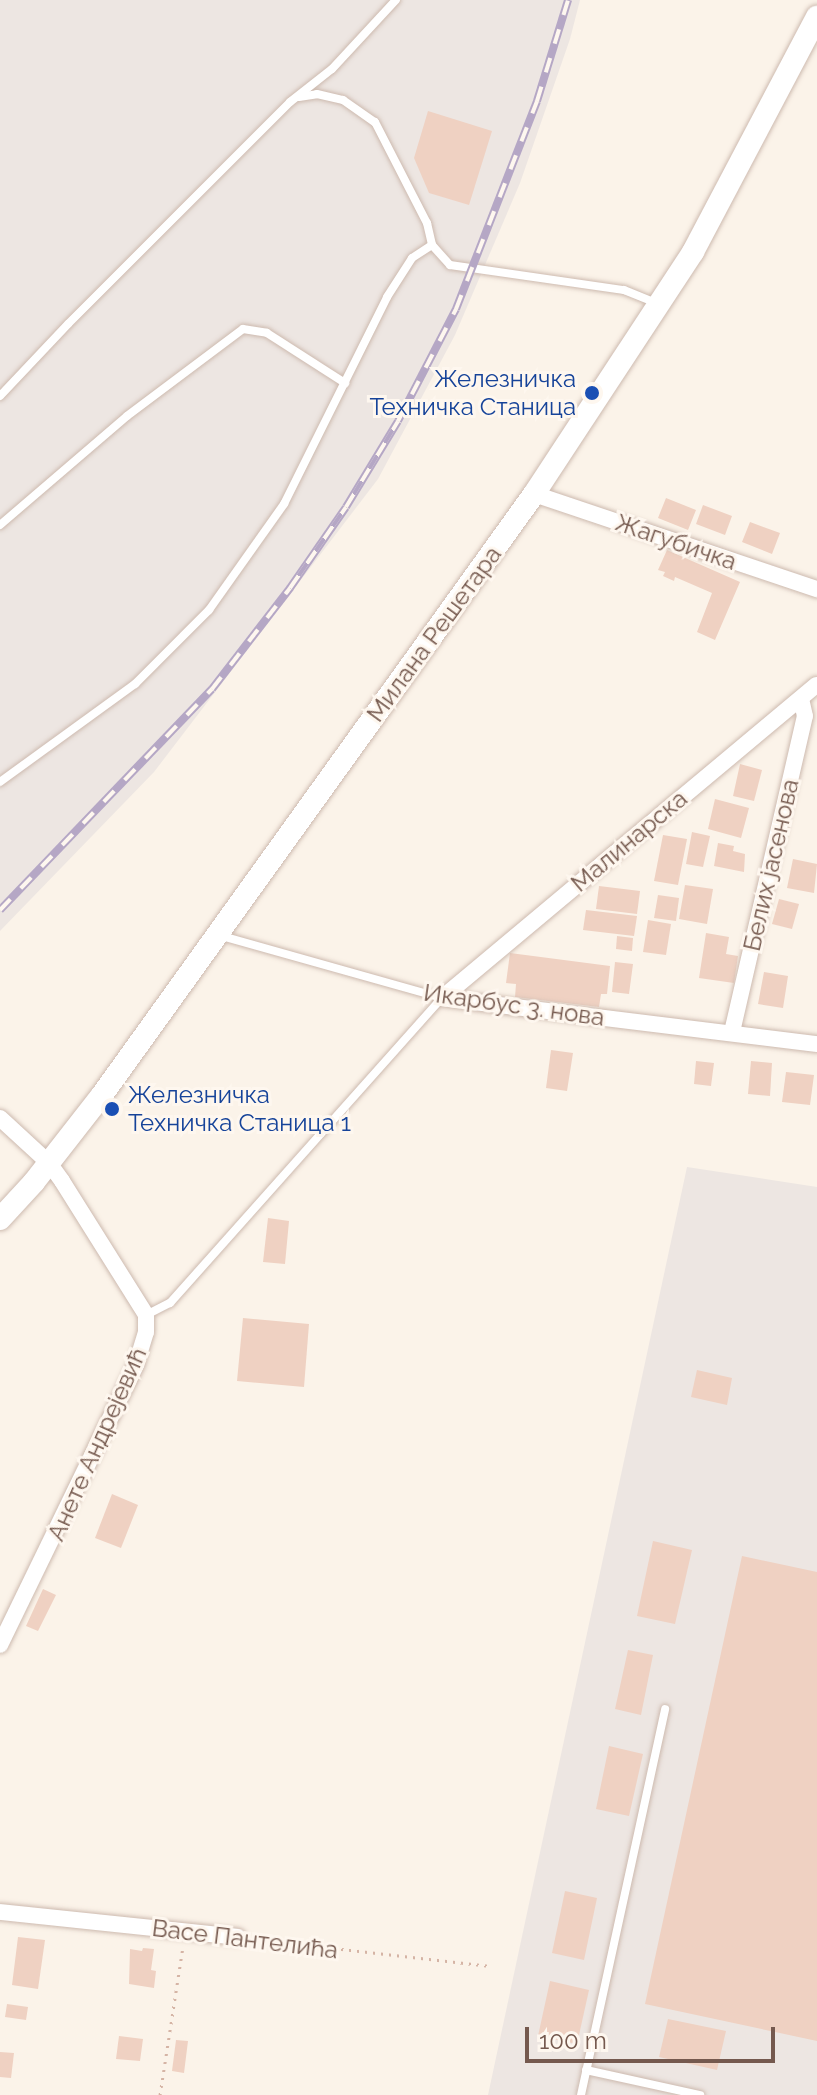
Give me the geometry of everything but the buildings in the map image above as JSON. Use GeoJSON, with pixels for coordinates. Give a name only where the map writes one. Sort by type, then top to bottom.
{"type":"FeatureCollection","features":[{"type":"Feature","properties":{"kind":"street","name":"Милана Решетара"},"geometry":{"type":"LineString","coordinates":[[0,1219],[49,1163],[217,935],[534,494],[661,305],[745,156],[817,17]]}},
{"type":"Feature","properties":{"kind":"street","name":"Жагубичка"},"geometry":{"type":"LineString","coordinates":[[534,494],[817,589]]}},
{"type":"Feature","properties":{"kind":"street","name":"Малинарска"},"geometry":{"type":"LineString","coordinates":[[442,998],[817,685]]}},
{"type":"Feature","properties":{"kind":"street","name":"Белих јасенова"},"geometry":{"type":"LineString","coordinates":[[732,1032],[805,716],[801,699]]}},
{"type":"Feature","properties":{"kind":"street","name":"Икарбус 3. нова"},"geometry":{"type":"LineString","coordinates":[[442,998],[817,1044]]}},
{"type":"Feature","properties":{"kind":"street","name":"Анете Андрејевић"},"geometry":{"type":"LineString","coordinates":[[0,1118],[49,1163],[146,1315],[146,1332],[136,1365],[0,1645]]}},
{"type":"Feature","properties":{"kind":"street","name":"Васе Пантелића"},"geometry":{"type":"LineString","coordinates":[[0,1912],[238,1937]]}},
{"type":"Feature","properties":{"kind":"lane"},"geometry":{"type":"LineString","coordinates":[[0,396],[290,102],[332,69],[396,0]]}},
{"type":"Feature","properties":{"kind":"lane"},"geometry":{"type":"LineString","coordinates":[[290,102],[302,95],[330,96],[363,111],[375,122],[427,223],[432,245],[450,265],[624,290],[661,305]]}},
{"type":"Feature","properties":{"kind":"lane"},"geometry":{"type":"LineString","coordinates":[[0,782],[135,684],[209,610],[284,504],[387,297],[412,258],[432,245]]}},
{"type":"Feature","properties":{"kind":"lane"},"geometry":{"type":"LineString","coordinates":[[0,525],[127,416],[243,329],[267,333],[345,383]]}},
{"type":"Feature","properties":{"kind":"lane","name":"Икарбус 3. нова"},"geometry":{"type":"LineString","coordinates":[[217,935],[442,998]]}},
{"type":"Feature","properties":{"kind":"lane"},"geometry":{"type":"LineString","coordinates":[[146,1315],[170,1303],[442,998]]}},
{"type":"Feature","properties":{"kind":"lane"},"geometry":{"type":"LineString","coordinates":[[581,2095],[665,1709]]}},
{"type":"Feature","properties":{"kind":"lane"},"geometry":{"type":"LineString","coordinates":[[586,2070],[700,2095]]}},
{"type":"Feature","properties":{"kind":"path"},"geometry":{"type":"LineString","coordinates":[[160,2095],[185,1932]]}},
{"type":"Feature","properties":{"kind":"path","name":"Васе Пантелића"},"geometry":{"type":"LineString","coordinates":[[238,1937],[490,1966]]}},
{"type":"Feature","properties":{"kind":"shaded area"},"geometry":{"type":"Polygon","coordinates":[[[0,0],[580,0],[570,39],[520,183],[455,335],[378,479],[154,772],[0,931],[0,0]]]}},
{"type":"Feature","properties":{"kind":"shaded area"},"geometry":{"type":"Polygon","coordinates":[[[687,1167],[817,1187],[817,2095],[488,2095],[687,1167]]]}},
{"type":"Feature","properties":{"kind":"railway"},"geometry":{"type":"LineString","coordinates":[[0,910],[212,689],[290,588],[346,507],[398,421],[456,309],[537,101],[568,0]]}},
{"type":"Feature","properties":{"kind":"place","name":"Железничка Техничка Станица"},"geometry":{"type":"Point","coordinates":[592,393]}},
{"type":"Feature","properties":{"kind":"place","name":"Железничка Техничка Станица 1"},"geometry":{"type":"Point","coordinates":[112,1109]}}]}
